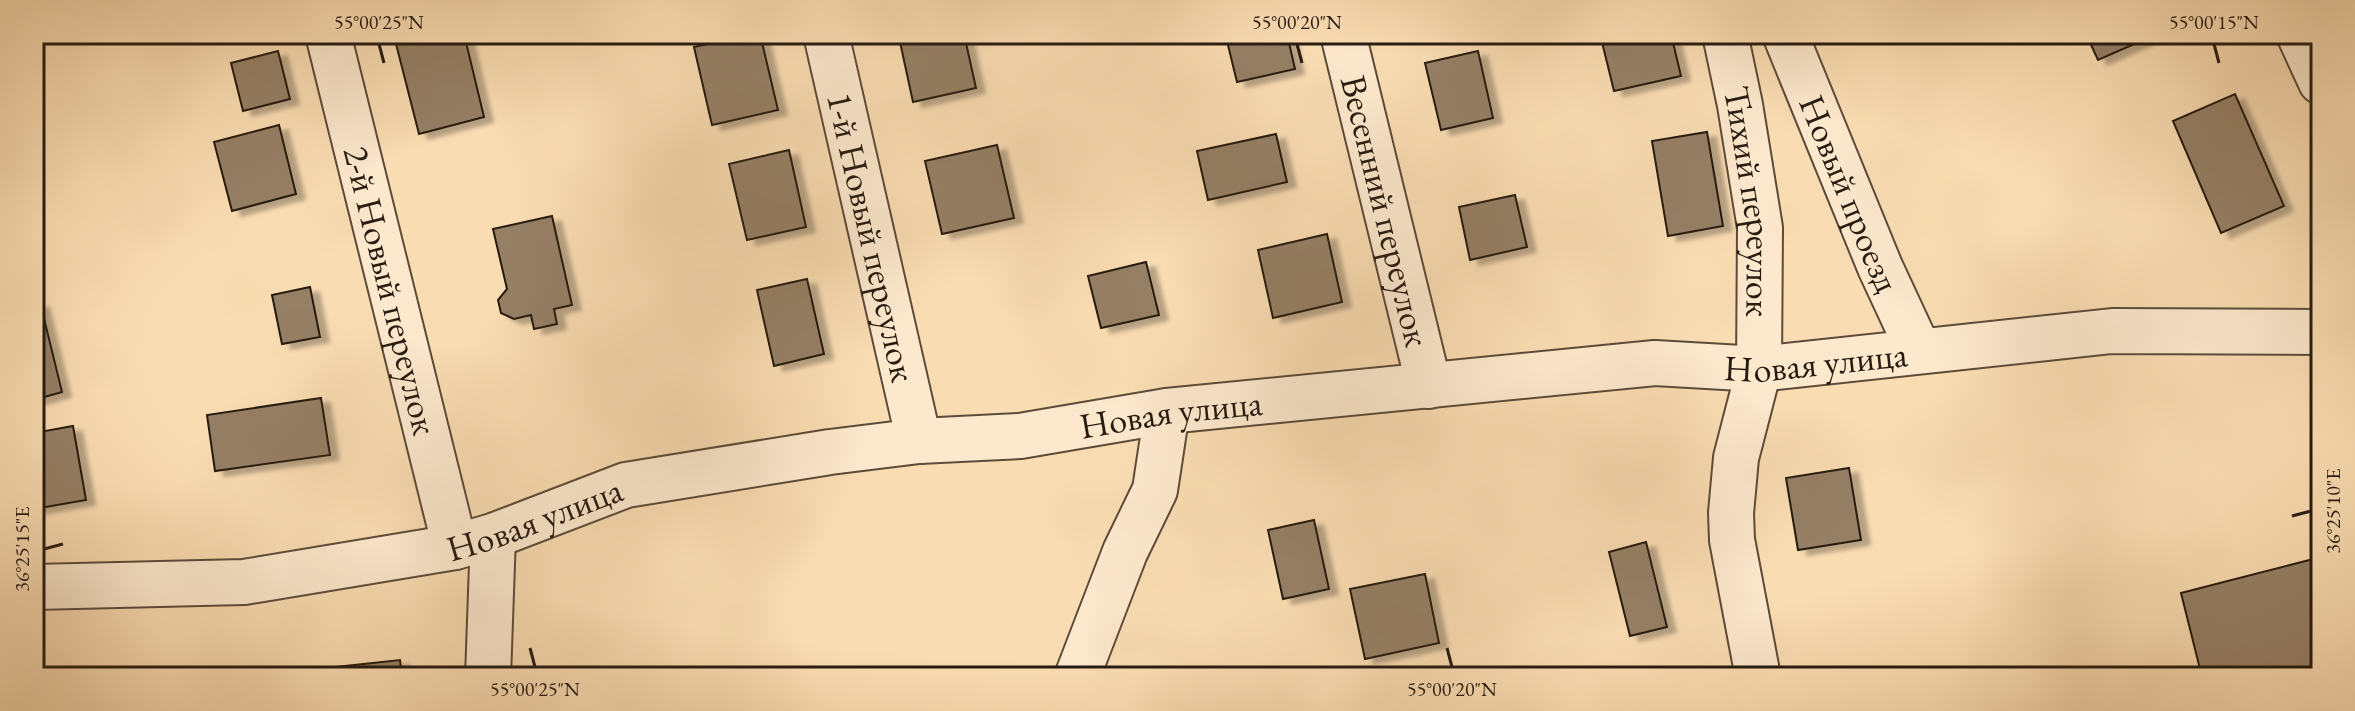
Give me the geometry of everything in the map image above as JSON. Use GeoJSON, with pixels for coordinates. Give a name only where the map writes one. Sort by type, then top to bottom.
{"type":"FeatureCollection","features":[{"type":"Feature","properties":{"kind":"street","name":"2-й Новый переулок"},"geometry":{"type":"LineString","coordinates":[[328,34],[474,541],[488,677]]}},
{"type":"Feature","properties":{"kind":"street","name":"1-й Новый переулок"},"geometry":{"type":"LineString","coordinates":[[826,34],[919,441]]}},
{"type":"Feature","properties":{"kind":"street","name":"Весенний переулок"},"geometry":{"type":"LineString","coordinates":[[1343,34],[1429,386]]}},
{"type":"Feature","properties":{"kind":"street","name":"Тихий переулок"},"geometry":{"type":"LineString","coordinates":[[1725,34],[1760,228],[1759,369],[1736,458],[1731,513],[1732,540],[1758,677]]}},
{"type":"Feature","properties":{"kind":"street","name":"Новый проезд"},"geometry":{"type":"LineString","coordinates":[[1785,34],[1874,253],[1919,351]]}},
{"type":"Feature","properties":{"kind":"street"},"geometry":{"type":"LineString","coordinates":[[2299,34],[2321,82]]}},
{"type":"Feature","properties":{"kind":"street","name":"Новая улица"},"geometry":{"type":"LineString","coordinates":[[34,587],[244,582],[474,541],[626,485],[830,452],[919,441],[1020,436],[1167,411],[1655,363],[1759,369],[2112,331],[2321,332]]}},
{"type":"Feature","properties":{"kind":"street"},"geometry":{"type":"LineString","coordinates":[[1077,677],[1125,552],[1155,490],[1167,411]]}},
{"type":"Feature","properties":{"kind":"building"},"geometry":{"type":"Polygon","coordinates":[[[464,34],[484,117],[419,134],[394,36],[464,34]]]}},
{"type":"Feature","properties":{"kind":"building"},"geometry":{"type":"Polygon","coordinates":[[[760,34],[778,110],[712,125],[694,47],[760,34]]]}},
{"type":"Feature","properties":{"kind":"building"},"geometry":{"type":"Polygon","coordinates":[[[933,34],[964,34],[976,88],[913,102],[900,42],[933,34]]]}},
{"type":"Feature","properties":{"kind":"building"},"geometry":{"type":"Polygon","coordinates":[[[1238,34],[1287,34],[1295,69],[1237,82],[1226,37],[1238,34]]]}},
{"type":"Feature","properties":{"kind":"building"},"geometry":{"type":"Polygon","coordinates":[[[1600,34],[1671,34],[1681,76],[1614,91],[1600,34]]]}},
{"type":"Feature","properties":{"kind":"building"},"geometry":{"type":"Polygon","coordinates":[[[2086,34],[2157,34],[2098,60],[2086,34]]]}},
{"type":"Feature","properties":{"kind":"building"},"geometry":{"type":"Polygon","coordinates":[[[278,51],[290,99],[243,111],[231,63],[278,51]]]}},
{"type":"Feature","properties":{"kind":"building"},"geometry":{"type":"Polygon","coordinates":[[[1478,51],[1493,118],[1441,130],[1425,63],[1478,51]]]}},
{"type":"Feature","properties":{"kind":"building"},"geometry":{"type":"Polygon","coordinates":[[[2235,94],[2284,206],[2221,233],[2173,121],[2235,94]]]}},
{"type":"Feature","properties":{"kind":"building"},"geometry":{"type":"Polygon","coordinates":[[[279,125],[296,194],[232,211],[214,142],[279,125]]]}},
{"type":"Feature","properties":{"kind":"building"},"geometry":{"type":"Polygon","coordinates":[[[1707,132],[1723,226],[1668,236],[1652,141],[1707,132]]]}},
{"type":"Feature","properties":{"kind":"building"},"geometry":{"type":"Polygon","coordinates":[[[1276,134],[1287,182],[1208,200],[1197,151],[1276,134]]]}},
{"type":"Feature","properties":{"kind":"building"},"geometry":{"type":"Polygon","coordinates":[[[997,145],[1014,218],[942,234],[925,161],[997,145]]]}},
{"type":"Feature","properties":{"kind":"building"},"geometry":{"type":"Polygon","coordinates":[[[789,150],[806,227],[747,240],[729,164],[789,150]]]}},
{"type":"Feature","properties":{"kind":"building"},"geometry":{"type":"Polygon","coordinates":[[[1515,195],[1527,247],[1470,260],[1459,207],[1515,195]]]}},
{"type":"Feature","properties":{"kind":"building"},"geometry":{"type":"Polygon","coordinates":[[[552,216],[572,305],[554,309],[557,324],[534,329],[531,315],[514,319],[501,313],[498,300],[507,289],[493,229],[552,216]]]}},
{"type":"Feature","properties":{"kind":"building"},"geometry":{"type":"Polygon","coordinates":[[[1327,234],[1342,302],[1273,318],[1258,250],[1327,234]]]}},
{"type":"Feature","properties":{"kind":"building"},"geometry":{"type":"Polygon","coordinates":[[[1146,262],[1159,315],[1101,328],[1088,276],[1146,262]]]}},
{"type":"Feature","properties":{"kind":"building"},"geometry":{"type":"Polygon","coordinates":[[[807,279],[824,354],[774,366],[757,290],[807,279]]]}},
{"type":"Feature","properties":{"kind":"building"},"geometry":{"type":"Polygon","coordinates":[[[310,287],[320,337],[282,344],[272,295],[310,287]]]}},
{"type":"Feature","properties":{"kind":"building"},"geometry":{"type":"Polygon","coordinates":[[[40,302],[62,392],[34,400],[34,304],[40,302]]]}},
{"type":"Feature","properties":{"kind":"building"},"geometry":{"type":"Polygon","coordinates":[[[321,398],[330,455],[215,471],[207,415],[321,398]]]}},
{"type":"Feature","properties":{"kind":"building"},"geometry":{"type":"Polygon","coordinates":[[[73,426],[86,500],[34,509],[34,433],[73,426]]]}},
{"type":"Feature","properties":{"kind":"building"},"geometry":{"type":"Polygon","coordinates":[[[1849,468],[1861,540],[1798,550],[1786,478],[1849,468]]]}},
{"type":"Feature","properties":{"kind":"building"},"geometry":{"type":"Polygon","coordinates":[[[1314,520],[1329,589],[1283,599],[1268,530],[1314,520]]]}},
{"type":"Feature","properties":{"kind":"building"},"geometry":{"type":"Polygon","coordinates":[[[1646,542],[1667,627],[1630,636],[1609,552],[1646,542]]]}},
{"type":"Feature","properties":{"kind":"building"},"geometry":{"type":"Polygon","coordinates":[[[2321,557],[2321,677],[2202,677],[2181,593],[2321,557]]]}},
{"type":"Feature","properties":{"kind":"building"},"geometry":{"type":"Polygon","coordinates":[[[1425,574],[1439,643],[1365,659],[1350,589],[1425,574]]]}},
{"type":"Feature","properties":{"kind":"building"},"geometry":{"type":"Polygon","coordinates":[[[400,660],[402,677],[328,677],[327,668],[400,660]]]}},
{"type":"Feature","properties":{"kind":"building"},"geometry":{"type":"Polygon","coordinates":[[[1892,670],[1894,677],[1848,677],[1892,670]]]}}]}
